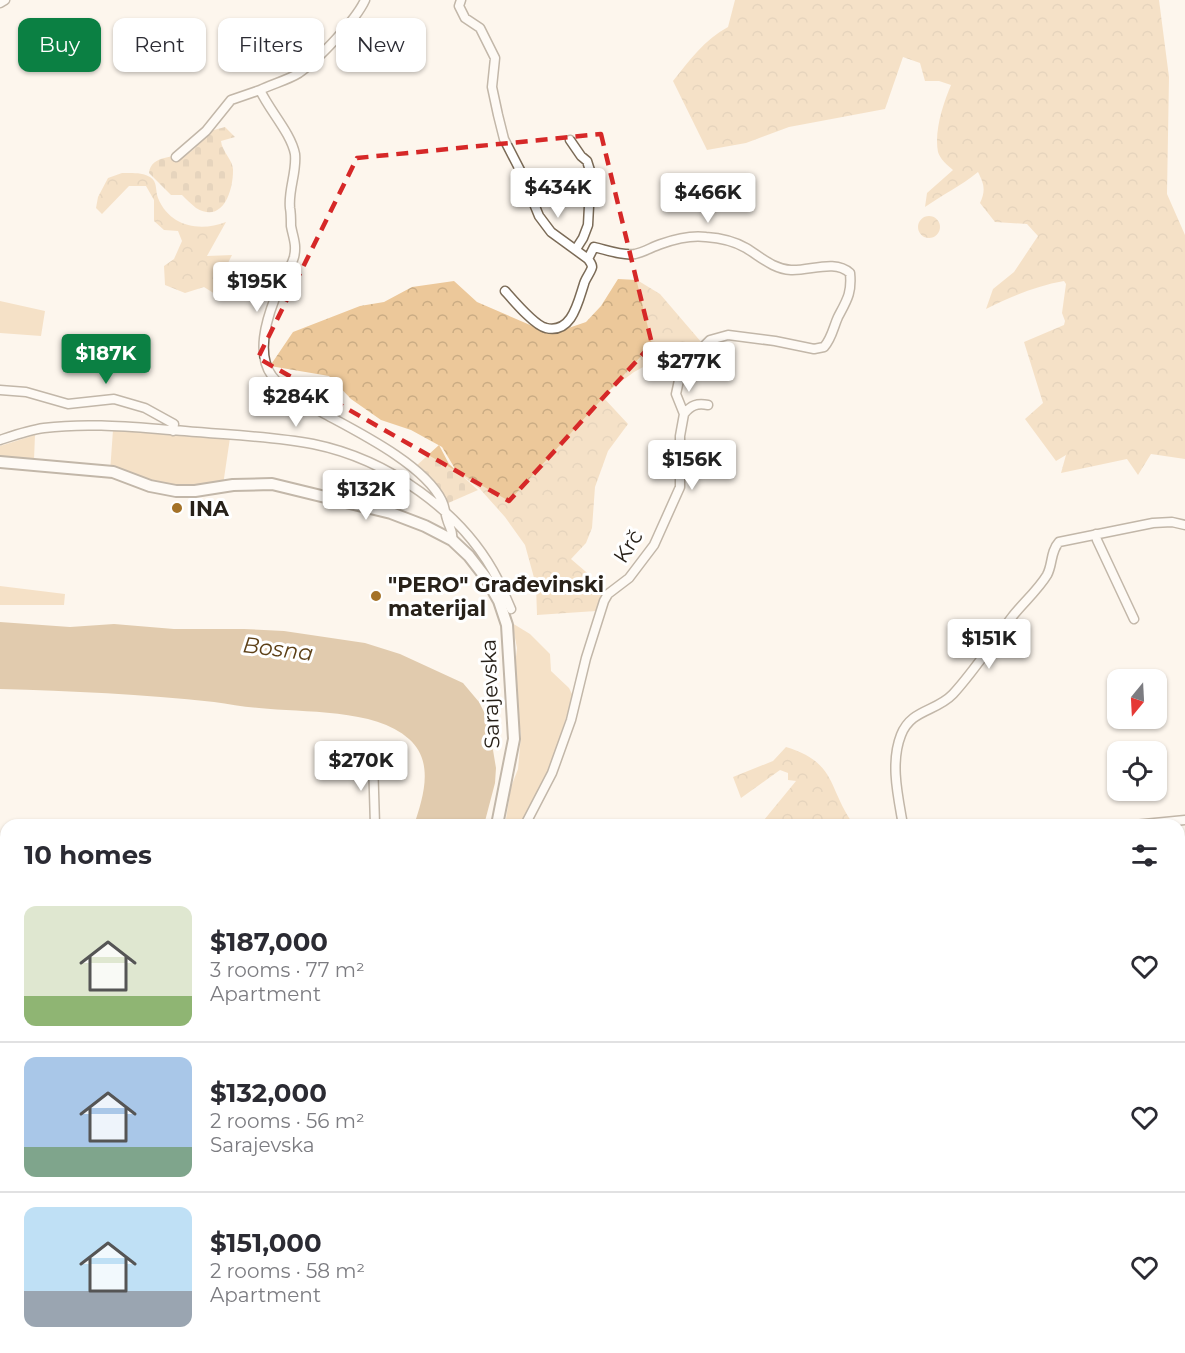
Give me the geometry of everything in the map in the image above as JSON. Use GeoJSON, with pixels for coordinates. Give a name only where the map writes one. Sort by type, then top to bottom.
{"type":"FeatureCollection","features":[{"type":"Feature","properties":{"kind":"main road","name":"Sarajevska"},"geometry":{"type":"LineString","coordinates":[[0,462],[113,472],[150,486],[176,491],[195,491],[233,484],[272,484],[391,513],[452,540],[470,556],[486,578],[499,601],[507,625],[514,739],[498,819]]}},
{"type":"Feature","properties":{"kind":"street"},"geometry":{"type":"LineString","coordinates":[[0,3],[5,0]]}},
{"type":"Feature","properties":{"kind":"street"},"geometry":{"type":"LineString","coordinates":[[176,157],[206,131],[231,100],[294,76],[305,68],[328,47],[361,9],[365,0]]}},
{"type":"Feature","properties":{"kind":"street"},"geometry":{"type":"LineString","coordinates":[[461,0],[459,6],[465,18],[480,27],[495,58],[492,87],[504,139],[521,172],[539,216],[551,232],[588,259],[592,269],[584,282],[571,318],[564,326],[545,328],[540,326],[505,291]]}},
{"type":"Feature","properties":{"kind":"street"},"geometry":{"type":"LineString","coordinates":[[260,90],[295,153],[290,205],[295,246],[294,257],[270,314],[264,348],[267,367],[278,383],[302,402],[376,443],[414,469],[439,496],[452,531],[452,540]]}},
{"type":"Feature","properties":{"kind":"street"},"geometry":{"type":"LineString","coordinates":[[570,140],[580,156],[587,161],[593,180],[589,196],[588,225],[576,249]]}},
{"type":"Feature","properties":{"kind":"street","name":"Krč"},"geometry":{"type":"LineString","coordinates":[[528,819],[552,773],[571,720],[586,658],[604,601],[608,594],[629,578],[654,545],[680,487],[680,436],[684,414],[676,394],[681,371],[710,340],[728,335],[775,341],[814,350],[824,347],[829,342],[837,319],[849,298],[850,273],[845,268],[836,266],[792,270],[781,268],[765,262],[729,240],[687,237],[634,254],[594,248],[588,259]]}},
{"type":"Feature","properties":{"kind":"street"},"geometry":{"type":"LineString","coordinates":[[0,390],[27,392],[68,404],[114,399],[159,414],[174,424],[173,430]]}},
{"type":"Feature","properties":{"kind":"street"},"geometry":{"type":"LineString","coordinates":[[684,414],[689,407],[697,404],[708,405]]}},
{"type":"Feature","properties":{"kind":"street"},"geometry":{"type":"LineString","coordinates":[[0,440],[45,428],[93,426],[264,437],[333,449],[387,471],[421,492],[445,512],[481,553],[498,579],[511,609]]}},
{"type":"Feature","properties":{"kind":"street"},"geometry":{"type":"LineString","coordinates":[[902,819],[895,768],[896,751],[902,732],[920,712],[940,705],[953,694],[1046,576],[1051,566],[1054,547],[1059,542],[1153,523],[1172,522],[1185,525]]}},
{"type":"Feature","properties":{"kind":"street"},"geometry":{"type":"LineString","coordinates":[[1096,534],[1134,619]]}},
{"type":"Feature","properties":{"kind":"street"},"geometry":{"type":"LineString","coordinates":[[373,759],[375,819]]}},
{"type":"Feature","properties":{"kind":"highlighted area"},"geometry":{"type":"Polygon","coordinates":[[[601,134],[652,344],[509,501],[258,358],[357,158],[601,134]]]}},
{"type":"Feature","properties":{"kind":"green space"},"geometry":{"type":"Polygon","coordinates":[[[735,0],[1159,0],[1169,77],[1167,194],[1185,235],[1185,459],[1151,454],[1138,475],[1127,459],[1061,473],[1066,455],[1056,461],[1025,419],[1043,403],[1024,342],[1064,325],[1062,313],[1066,284],[1064,281],[1034,289],[986,309],[993,289],[1014,272],[1038,236],[1027,224],[995,222],[980,203],[984,187],[978,172],[925,207],[927,193],[953,170],[940,157],[937,144],[940,118],[951,85],[939,81],[925,81],[920,63],[903,57],[885,109],[789,127],[746,143],[707,150],[673,81],[705,44],[728,27],[735,0]]]}},
{"type":"Feature","properties":{"kind":"green space"},"geometry":{"type":"Polygon","coordinates":[[[225,127],[235,137],[221,141],[233,167],[233,179],[225,203],[220,209],[205,212],[196,208],[182,195],[171,195],[149,173],[154,163],[159,160],[193,150],[209,129],[225,127]]]}},
{"type":"Feature","properties":{"kind":"green space"},"geometry":{"type":"Polygon","coordinates":[[[122,173],[147,175],[153,179],[163,208],[178,221],[187,225],[206,227],[226,222],[207,256],[232,255],[224,271],[231,290],[215,294],[204,287],[185,293],[165,285],[164,266],[174,259],[182,241],[178,231],[164,230],[154,221],[154,200],[146,186],[129,186],[102,214],[96,208],[98,197],[108,178],[122,173]]]}},
{"type":"Feature","properties":{"kind":"green space"},"geometry":{"type":"Polygon","coordinates":[[[929,216],[937,219],[940,227],[937,235],[929,238],[921,235],[918,227],[921,219],[929,216]]]}},
{"type":"Feature","properties":{"kind":"green space"},"geometry":{"type":"Polygon","coordinates":[[[618,279],[637,280],[660,294],[702,343],[681,366],[658,359],[634,372],[602,396],[628,424],[608,451],[595,487],[592,528],[586,543],[571,559],[607,590],[596,611],[537,615],[536,585],[525,545],[505,517],[480,489],[457,472],[442,447],[411,430],[381,420],[351,399],[329,376],[270,366],[293,332],[360,306],[384,302],[412,287],[454,281],[477,302],[551,334],[586,322],[601,306],[618,279]]]}},
{"type":"Feature","properties":{"kind":"green space"},"geometry":{"type":"Polygon","coordinates":[[[0,301],[45,311],[41,336],[0,333],[0,301]]]}},
{"type":"Feature","properties":{"kind":"green space"},"geometry":{"type":"Polygon","coordinates":[[[113,430],[230,438],[223,485],[180,489],[110,472],[113,430]]]}},
{"type":"Feature","properties":{"kind":"green space"},"geometry":{"type":"Polygon","coordinates":[[[35,435],[34,460],[0,457],[0,446],[35,435]]]}},
{"type":"Feature","properties":{"kind":"green space"},"geometry":{"type":"Polygon","coordinates":[[[439,445],[449,464],[478,490],[446,504],[415,467],[439,445]]]}},
{"type":"Feature","properties":{"kind":"green space"},"geometry":{"type":"Polygon","coordinates":[[[0,586],[65,594],[64,605],[0,605],[0,586]]]}},
{"type":"Feature","properties":{"kind":"green space"},"geometry":{"type":"Polygon","coordinates":[[[512,623],[530,634],[550,654],[551,671],[569,688],[573,696],[547,777],[525,819],[506,819],[511,787],[518,769],[521,735],[513,683],[517,648],[512,623]]]}},
{"type":"Feature","properties":{"kind":"green space"},"geometry":{"type":"Polygon","coordinates":[[[786,747],[803,753],[815,761],[829,778],[850,819],[765,819],[796,781],[788,780],[788,773],[780,770],[741,798],[733,777],[773,761],[786,747]]]}},
{"type":"Feature","properties":{"kind":"water","name":"Bosna"},"geometry":{"type":"Polygon","coordinates":[[[0,622],[70,627],[114,624],[174,629],[284,631],[365,643],[400,654],[463,683],[479,702],[488,720],[496,768],[495,783],[486,819],[416,819],[425,780],[422,758],[409,739],[395,729],[377,722],[338,714],[253,708],[161,697],[0,689],[0,622]]]}},
{"type":"Feature","properties":{"kind":"place","name":"INA"},"geometry":{"type":"Point","coordinates":[177,508]}},
{"type":"Feature","properties":{"kind":"place","name":"\"PERO\" Građevinski materijal"},"geometry":{"type":"Point","coordinates":[376,596]}}]}
